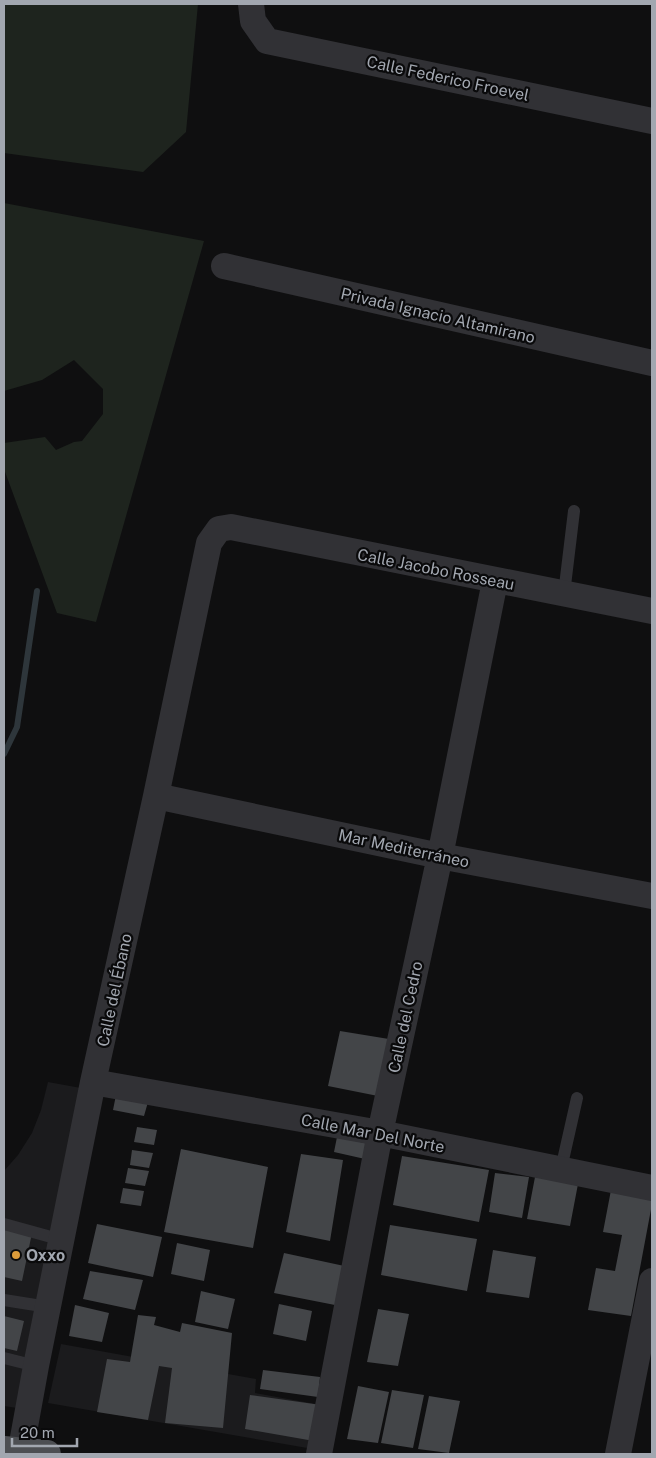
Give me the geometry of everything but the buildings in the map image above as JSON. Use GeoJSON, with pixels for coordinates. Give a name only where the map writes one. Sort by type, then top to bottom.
{"type":"FeatureCollection","features":[{"type":"Feature","properties":{"kind":"main road"},"geometry":{"type":"LineString","coordinates":[[15,1452],[47,1454]]}},
{"type":"Feature","properties":{"kind":"street","name":"Calle Federico Froevel"},"geometry":{"type":"LineString","coordinates":[[252,12],[267,41],[652,121]]}},
{"type":"Feature","properties":{"kind":"street","name":"Privada Ignacio Altamirano"},"geometry":{"type":"LineString","coordinates":[[224,266],[652,363]]}},
{"type":"Feature","properties":{"kind":"street","name":"Calle Jacobo Rosseau"},"geometry":{"type":"LineString","coordinates":[[219,529],[231,527],[652,611]]}},
{"type":"Feature","properties":{"kind":"street","name":"Calle del Ébano"},"geometry":{"type":"LineString","coordinates":[[15,1452],[36,1366],[93,1082],[209,544],[219,529]]}},
{"type":"Feature","properties":{"kind":"street","name":"Calle del Cedro"},"geometry":{"type":"LineString","coordinates":[[318,1454],[380,1133],[440,856],[495,581]]}},
{"type":"Feature","properties":{"kind":"street","name":"Mar Mediterráneo"},"geometry":{"type":"LineString","coordinates":[[156,796],[440,856],[652,896]]}},
{"type":"Feature","properties":{"kind":"street","name":"Calle Mar Del Norte"},"geometry":{"type":"LineString","coordinates":[[93,1082],[380,1133],[652,1188]]}},
{"type":"Feature","properties":{"kind":"street"},"geometry":{"type":"LineString","coordinates":[[618,1454],[652,1280]]}},
{"type":"Feature","properties":{"kind":"lane"},"geometry":{"type":"LineString","coordinates":[[564,594],[574,511]]}},
{"type":"Feature","properties":{"kind":"lane"},"geometry":{"type":"LineString","coordinates":[[561,1169],[577,1098]]}},
{"type":"Feature","properties":{"kind":"lane"},"geometry":{"type":"LineString","coordinates":[[4,1224],[62,1240]]}},
{"type":"Feature","properties":{"kind":"lane"},"geometry":{"type":"LineString","coordinates":[[4,1300],[48,1307]]}},
{"type":"Feature","properties":{"kind":"lane"},"geometry":{"type":"LineString","coordinates":[[4,1358],[36,1366]]}},
{"type":"Feature","properties":{"kind":"shaded area"},"geometry":{"type":"Polygon","coordinates":[[[4,4],[198,4],[186,132],[143,172],[4,153],[4,4]]]}},
{"type":"Feature","properties":{"kind":"shaded area"},"geometry":{"type":"Polygon","coordinates":[[[4,203],[204,241],[96,622],[57,613],[4,469],[4,443],[45,437],[56,450],[74,442],[82,441],[103,414],[103,389],[74,360],[42,380],[4,391],[4,203]]]}},
{"type":"Feature","properties":{"kind":"shaded area"},"geometry":{"type":"Polygon","coordinates":[[[48,1082],[81,1088],[17,1408],[4,1406],[4,1171],[18,1155],[32,1133],[41,1110],[48,1082]]]}},
{"type":"Feature","properties":{"kind":"shaded area"},"geometry":{"type":"Polygon","coordinates":[[[61,1344],[256,1379],[255,1393],[321,1405],[313,1449],[48,1403],[61,1344]]]}},
{"type":"Feature","properties":{"kind":"waterway"},"geometry":{"type":"LineString","coordinates":[[4,754],[17,727],[37,591]]}},
{"type":"Feature","properties":{"kind":"place","name":"Oxxo"},"geometry":{"type":"Point","coordinates":[16,1255]}}]}
